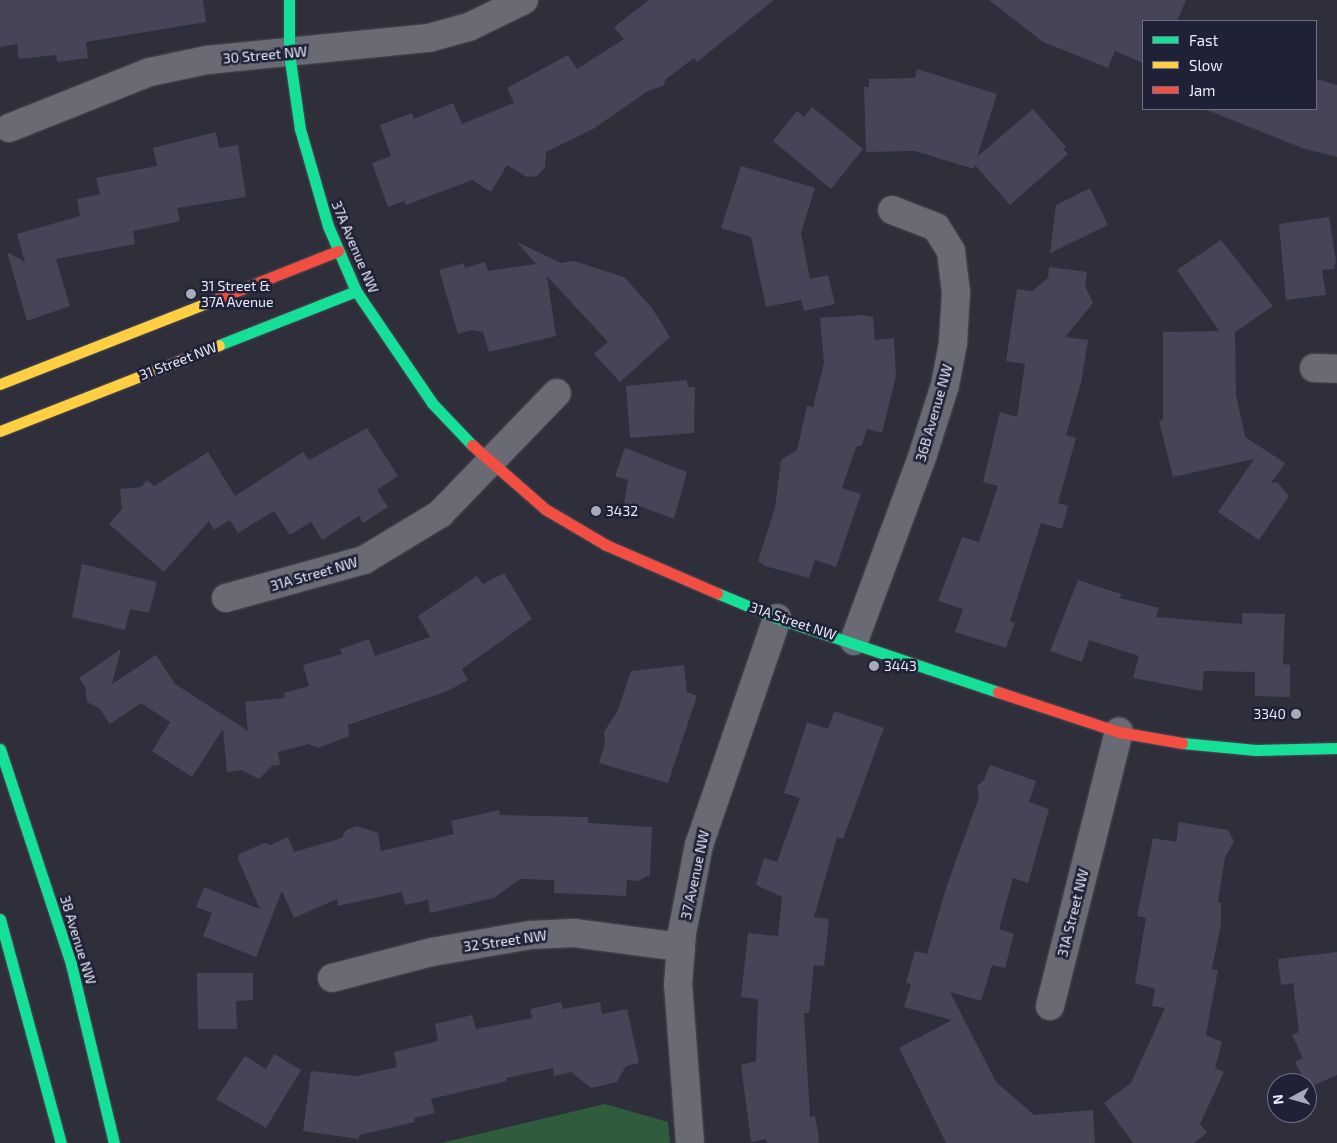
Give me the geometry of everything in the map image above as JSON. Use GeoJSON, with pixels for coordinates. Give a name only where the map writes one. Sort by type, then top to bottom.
{"type":"FeatureCollection","features":[{"type":"Feature","properties":{"kind":"street","name":"37A Avenue NW"},"geometry":{"type":"LineString","coordinates":[[290,0],[289,53],[306,159],[338,252],[356,291],[432,404],[490,464]]}},
{"type":"Feature","properties":{"kind":"street","name":"30 Street NW"},"geometry":{"type":"LineString","coordinates":[[9,128],[150,72],[206,60],[289,53],[438,36],[470,27],[524,0]]}},
{"type":"Feature","properties":{"kind":"street","name":"36B Avenue NW"},"geometry":{"type":"LineString","coordinates":[[854,642],[923,454],[945,385],[953,343],[956,293],[951,251],[936,227],[892,210]]}},
{"type":"Feature","properties":{"kind":"street"},"geometry":{"type":"LineString","coordinates":[[0,384],[338,252]]}},
{"type":"Feature","properties":{"kind":"street","name":"31 Street NW"},"geometry":{"type":"LineString","coordinates":[[0,431],[356,291]]}},
{"type":"Feature","properties":{"kind":"street","name":"31A Street NW"},"geometry":{"type":"LineString","coordinates":[[226,598],[364,560],[440,514],[557,392]]}},
{"type":"Feature","properties":{"kind":"street","name":"31A Street NW"},"geometry":{"type":"LineString","coordinates":[[490,464],[545,509],[606,545],[777,618],[854,642],[1118,732],[1186,744],[1256,750],[1337,748]]}},
{"type":"Feature","properties":{"kind":"street","name":"37 Avenue NW"},"geometry":{"type":"LineString","coordinates":[[690,1143],[679,995],[681,947],[700,845],[777,618]]}},
{"type":"Feature","properties":{"kind":"street","name":"31A Street NW"},"geometry":{"type":"LineString","coordinates":[[1050,1006],[1118,732]]}},
{"type":"Feature","properties":{"kind":"street","name":"38 Avenue NW"},"geometry":{"type":"LineString","coordinates":[[0,749],[71,964],[114,1143]]}},
{"type":"Feature","properties":{"kind":"street"},"geometry":{"type":"LineString","coordinates":[[0,919],[61,1143]]}},
{"type":"Feature","properties":{"kind":"street","name":"32 Street NW"},"geometry":{"type":"LineString","coordinates":[[332,978],[432,952],[530,935],[574,933],[681,947]]}},
{"type":"Feature","properties":{"kind":"green space"},"geometry":{"type":"Polygon","coordinates":[[[605,1104],[668,1122],[670,1143],[441,1143],[605,1104]]]}},
{"type":"Feature","properties":{"kind":"building"},"geometry":{"type":"Polygon","coordinates":[[[0,0],[203,0],[206,22],[86,42],[88,58],[57,62],[56,55],[19,59],[17,44],[0,47],[0,0]]]}},
{"type":"Feature","properties":{"kind":"building"},"geometry":{"type":"Polygon","coordinates":[[[649,0],[774,0],[697,62],[694,58],[666,79],[663,86],[648,91],[593,129],[546,152],[545,167],[537,176],[527,177],[507,165],[491,192],[472,180],[406,205],[404,201],[388,207],[372,163],[391,156],[380,125],[412,113],[414,119],[453,103],[462,124],[514,103],[507,88],[568,55],[577,69],[624,39],[614,27],[649,0]]]}},
{"type":"Feature","properties":{"kind":"building"},"geometry":{"type":"Polygon","coordinates":[[[989,0],[1186,0],[1177,20],[1142,20],[1142,63],[1115,51],[1108,68],[1043,42],[989,0]]]}},
{"type":"Feature","properties":{"kind":"building"},"geometry":{"type":"Polygon","coordinates":[[[917,69],[997,94],[977,157],[1033,109],[1066,147],[1063,149],[1068,154],[1010,205],[975,165],[974,169],[915,151],[866,152],[864,87],[869,87],[869,79],[915,78],[917,69]]]}},
{"type":"Feature","properties":{"kind":"building"},"geometry":{"type":"Polygon","coordinates":[[[1317,79],[1337,85],[1337,157],[1302,148],[1207,110],[1317,110],[1317,79]]]}},
{"type":"Feature","properties":{"kind":"building"},"geometry":{"type":"Polygon","coordinates":[[[812,107],[863,149],[831,189],[773,141],[797,111],[804,117],[812,107]]]}},
{"type":"Feature","properties":{"kind":"building"},"geometry":{"type":"Polygon","coordinates":[[[216,132],[219,148],[238,145],[246,197],[177,208],[180,221],[133,231],[135,244],[56,259],[70,306],[27,321],[7,252],[25,262],[17,234],[80,216],[77,199],[100,194],[96,178],[157,166],[153,148],[216,132]]]}},
{"type":"Feature","properties":{"kind":"building"},"geometry":{"type":"Polygon","coordinates":[[[741,166],[815,188],[801,233],[810,279],[828,275],[835,304],[804,311],[801,300],[766,307],[751,237],[721,228],[741,166]]]}},
{"type":"Feature","properties":{"kind":"building"},"geometry":{"type":"Polygon","coordinates":[[[1090,188],[1108,225],[1050,253],[1056,205],[1090,188]]]}},
{"type":"Feature","properties":{"kind":"building"},"geometry":{"type":"Polygon","coordinates":[[[1329,217],[1336,261],[1334,269],[1322,270],[1326,295],[1286,300],[1279,224],[1329,217]]]}},
{"type":"Feature","properties":{"kind":"building"},"geometry":{"type":"Polygon","coordinates":[[[1221,240],[1273,306],[1235,332],[1236,395],[1245,437],[1285,463],[1271,483],[1277,482],[1289,496],[1259,540],[1218,512],[1254,459],[1173,477],[1159,421],[1163,420],[1163,332],[1219,331],[1177,270],[1221,240]]]}},
{"type":"Feature","properties":{"kind":"building"},"geometry":{"type":"Polygon","coordinates":[[[517,242],[561,263],[574,261],[624,277],[652,308],[670,337],[620,382],[594,354],[608,342],[547,276],[556,336],[489,352],[483,332],[472,330],[458,334],[439,270],[464,263],[465,268],[485,262],[488,271],[536,264],[517,242]]]}},
{"type":"Feature","properties":{"kind":"building"},"geometry":{"type":"Polygon","coordinates":[[[1049,267],[1087,272],[1085,286],[1093,303],[1065,337],[1088,340],[1081,383],[1066,435],[1076,438],[1058,503],[1068,506],[1062,529],[1041,523],[1010,621],[1015,623],[1006,648],[955,632],[963,609],[938,601],[962,537],[979,542],[998,486],[983,482],[1000,412],[1017,417],[1025,364],[1006,361],[1017,289],[1032,291],[1048,278],[1049,267]]]}},
{"type":"Feature","properties":{"kind":"building"},"geometry":{"type":"Polygon","coordinates":[[[862,315],[873,317],[875,340],[894,338],[896,376],[882,433],[867,429],[862,445],[856,447],[842,488],[861,494],[836,567],[815,560],[809,578],[765,566],[758,561],[775,508],[781,460],[797,450],[807,406],[813,407],[824,363],[820,318],[862,315]]]}},
{"type":"Feature","properties":{"kind":"building"},"geometry":{"type":"Polygon","coordinates":[[[687,380],[688,387],[695,387],[694,433],[630,438],[626,386],[687,380]]]}},
{"type":"Feature","properties":{"kind":"building"},"geometry":{"type":"Polygon","coordinates":[[[367,428],[398,476],[377,490],[388,507],[363,523],[359,516],[322,540],[311,522],[290,535],[274,511],[238,533],[230,520],[214,530],[209,521],[164,572],[109,524],[122,509],[120,489],[141,487],[147,480],[154,486],[208,452],[235,496],[303,452],[309,460],[367,428]]]}},
{"type":"Feature","properties":{"kind":"building"},"geometry":{"type":"Polygon","coordinates":[[[625,448],[687,472],[674,519],[637,505],[624,505],[628,480],[615,476],[625,448]]]}},
{"type":"Feature","properties":{"kind":"building"},"geometry":{"type":"Polygon","coordinates":[[[82,564],[157,582],[149,613],[130,609],[125,630],[72,617],[82,564]]]}},
{"type":"Feature","properties":{"kind":"building"},"geometry":{"type":"Polygon","coordinates":[[[504,573],[532,619],[462,669],[468,680],[448,691],[348,725],[349,736],[318,748],[309,744],[278,752],[280,765],[272,766],[259,779],[241,770],[227,772],[223,729],[192,777],[152,751],[170,722],[141,703],[110,724],[100,709],[87,702],[85,687],[79,678],[121,649],[112,684],[156,655],[175,684],[248,731],[245,702],[285,698],[284,693],[309,686],[303,665],[342,654],[340,649],[369,639],[375,656],[430,637],[418,616],[477,576],[483,584],[504,573]]]}},
{"type":"Feature","properties":{"kind":"building"},"geometry":{"type":"Polygon","coordinates":[[[1078,580],[1121,594],[1120,598],[1159,608],[1156,617],[1242,624],[1242,613],[1285,614],[1283,664],[1290,665],[1290,697],[1255,696],[1255,672],[1204,671],[1202,691],[1133,678],[1139,656],[1089,640],[1082,662],[1050,651],[1078,580]]]}},
{"type":"Feature","properties":{"kind":"building"},"geometry":{"type":"Polygon","coordinates":[[[684,665],[687,692],[697,696],[668,783],[599,763],[605,743],[604,732],[618,710],[631,671],[684,665]]]}},
{"type":"Feature","properties":{"kind":"building"},"geometry":{"type":"Polygon","coordinates":[[[834,711],[884,728],[843,839],[837,837],[814,917],[829,919],[824,966],[814,965],[809,1013],[804,1013],[810,1117],[815,1116],[819,1138],[818,1143],[767,1143],[766,1139],[751,1142],[741,1065],[756,1061],[758,999],[741,997],[748,933],[778,936],[782,897],[756,885],[764,858],[777,862],[800,798],[784,793],[807,722],[828,729],[834,711]]]}},
{"type":"Feature","properties":{"kind":"building"},"geometry":{"type":"Polygon","coordinates":[[[990,765],[1036,781],[1029,802],[1049,809],[1028,883],[1013,878],[999,929],[1014,934],[1005,968],[992,965],[981,1001],[950,992],[996,1082],[1034,1115],[1093,1110],[1095,1143],[946,1143],[899,1048],[952,1020],[904,1007],[911,984],[906,983],[915,951],[927,954],[946,888],[979,797],[977,786],[984,780],[990,765]]]}},
{"type":"Feature","properties":{"kind":"building"},"geometry":{"type":"Polygon","coordinates":[[[499,810],[500,815],[588,817],[588,823],[652,827],[650,875],[638,881],[627,880],[626,896],[554,893],[554,880],[520,879],[494,898],[430,913],[428,900],[405,905],[402,892],[338,906],[337,899],[294,918],[282,891],[256,957],[203,936],[212,913],[196,907],[204,887],[260,909],[238,859],[239,854],[264,843],[271,845],[288,837],[294,852],[342,838],[346,830],[357,826],[378,833],[381,851],[454,834],[451,821],[499,810]]]}},
{"type":"Feature","properties":{"kind":"building"},"geometry":{"type":"Polygon","coordinates":[[[1179,822],[1228,830],[1234,841],[1225,857],[1218,902],[1221,903],[1221,924],[1212,969],[1218,970],[1206,1035],[1222,1042],[1215,1068],[1224,1072],[1200,1124],[1207,1133],[1194,1143],[1133,1143],[1104,1103],[1131,1083],[1165,1008],[1152,1006],[1155,989],[1135,983],[1146,918],[1137,916],[1153,838],[1176,842],[1179,822]]]}},
{"type":"Feature","properties":{"kind":"building"},"geometry":{"type":"Polygon","coordinates":[[[1337,952],[1337,1075],[1317,1084],[1317,1073],[1300,1073],[1295,1062],[1303,1058],[1292,1035],[1299,1032],[1293,983],[1281,985],[1278,959],[1337,952]]]}},
{"type":"Feature","properties":{"kind":"building"},"geometry":{"type":"Polygon","coordinates":[[[197,973],[253,973],[253,1000],[236,1001],[237,1029],[198,1029],[197,973]]]}},
{"type":"Feature","properties":{"kind":"building"},"geometry":{"type":"Polygon","coordinates":[[[561,1002],[563,1009],[600,1002],[602,1014],[627,1009],[639,1063],[626,1066],[617,1082],[591,1088],[571,1072],[554,1076],[553,1068],[506,1078],[507,1081],[431,1099],[435,1113],[414,1118],[415,1122],[359,1135],[359,1139],[303,1131],[311,1071],[357,1076],[397,1067],[394,1052],[438,1041],[435,1024],[472,1015],[476,1029],[532,1018],[530,1009],[561,1002]]]}},
{"type":"Feature","properties":{"kind":"building"},"geometry":{"type":"Polygon","coordinates":[[[274,1054],[301,1070],[266,1128],[216,1099],[245,1056],[266,1069],[274,1054]]]}},
{"type":"Feature","properties":{"kind":"traffic: fast"},"geometry":{"type":"LineString","coordinates":[[289,0],[289,53],[300,129],[328,226],[356,291],[432,403],[472,445]]}},
{"type":"Feature","properties":{"kind":"traffic: fast"},"geometry":{"type":"LineString","coordinates":[[219,345],[356,291]]}},
{"type":"Feature","properties":{"kind":"traffic: fast"},"geometry":{"type":"LineString","coordinates":[[717,593],[777,618],[998,692]]}},
{"type":"Feature","properties":{"kind":"traffic: fast"},"geometry":{"type":"LineString","coordinates":[[1182,743],[1256,750],[1337,748]]}},
{"type":"Feature","properties":{"kind":"traffic: fast"},"geometry":{"type":"LineString","coordinates":[[0,749],[71,964],[114,1143]]}},
{"type":"Feature","properties":{"kind":"traffic: fast"},"geometry":{"type":"LineString","coordinates":[[0,919],[61,1143]]}},
{"type":"Feature","properties":{"kind":"traffic: slow"},"geometry":{"type":"LineString","coordinates":[[0,384],[219,298]]}},
{"type":"Feature","properties":{"kind":"traffic: slow"},"geometry":{"type":"LineString","coordinates":[[0,431],[219,345]]}},
{"type":"Feature","properties":{"kind":"traffic: jam"},"geometry":{"type":"LineString","coordinates":[[219,298],[338,251]]}},
{"type":"Feature","properties":{"kind":"traffic: jam"},"geometry":{"type":"LineString","coordinates":[[472,445],[545,509],[606,545],[717,593]]}},
{"type":"Feature","properties":{"kind":"traffic: jam"},"geometry":{"type":"LineString","coordinates":[[998,692],[1119,732],[1182,743]]}},
{"type":"Feature","properties":{"kind":"place","name":"31 Street & 37A Avenue"},"geometry":{"type":"Point","coordinates":[191,294]}},
{"type":"Feature","properties":{"kind":"place","name":"3432"},"geometry":{"type":"Point","coordinates":[596,511]}},
{"type":"Feature","properties":{"kind":"place","name":"3443"},"geometry":{"type":"Point","coordinates":[874,666]}},
{"type":"Feature","properties":{"kind":"place","name":"3340"},"geometry":{"type":"Point","coordinates":[1296,714]}}]}
